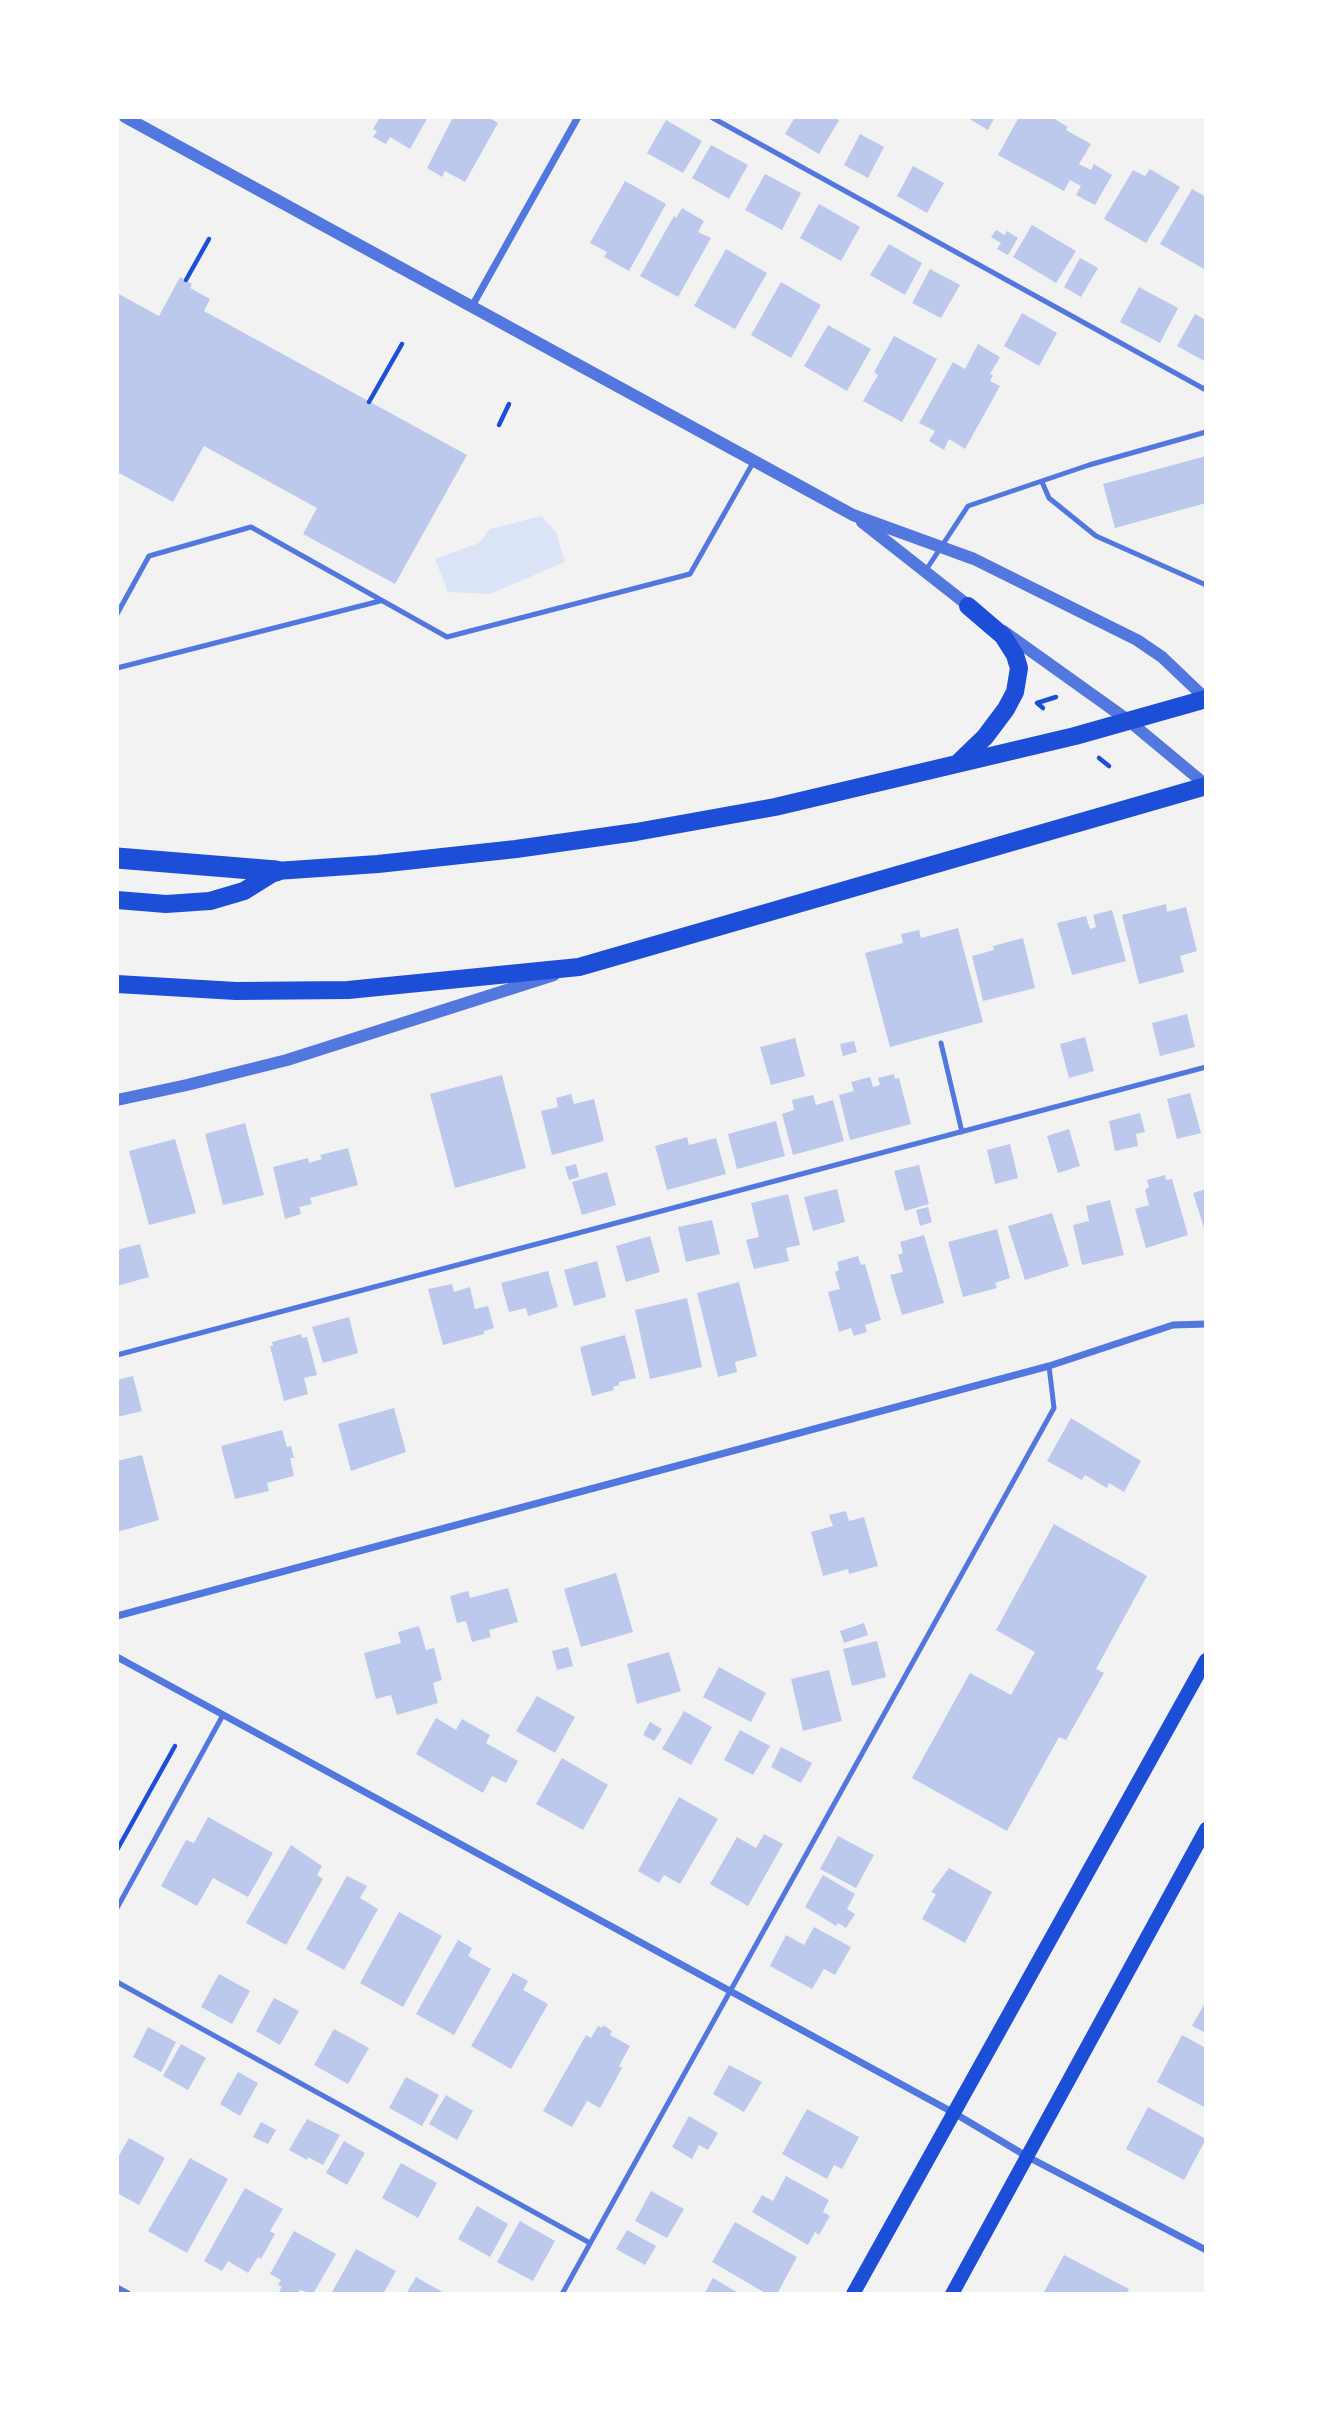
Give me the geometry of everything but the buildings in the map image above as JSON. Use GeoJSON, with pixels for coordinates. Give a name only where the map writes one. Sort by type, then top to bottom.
{"type":"FeatureCollection","features":[{"type":"Feature","properties":{"kind":"highway"},"geometry":{"type":"LineString","coordinates":[[117,858],[276,870]]}},
{"type":"Feature","properties":{"kind":"main road"},"geometry":{"type":"LineString","coordinates":[[956,766],[985,737],[1006,709],[1014,692],[1019,668],[1015,655],[1003,636],[968,606]]}},
{"type":"Feature","properties":{"kind":"main road"},"geometry":{"type":"LineString","coordinates":[[117,900],[166,904],[210,901],[244,891],[276,870],[378,864],[516,849],[636,832],[775,807],[956,766],[1206,699]]}},
{"type":"Feature","properties":{"kind":"main road"},"geometry":{"type":"LineString","coordinates":[[117,984],[236,991],[348,990],[579,967],[1206,786]]}},
{"type":"Feature","properties":{"kind":"main road"},"geometry":{"type":"LineString","coordinates":[[853,2294],[1206,1660]]}},
{"type":"Feature","properties":{"kind":"main road"},"geometry":{"type":"LineString","coordinates":[[952,2294],[1206,1829]]}},
{"type":"Feature","properties":{"kind":"street"},"geometry":{"type":"LineString","coordinates":[[125,117],[853,515],[974,559],[1137,640],[1161,657],[1206,699]]}},
{"type":"Feature","properties":{"kind":"street"},"geometry":{"type":"LineString","coordinates":[[471,308],[578,117]]}},
{"type":"Feature","properties":{"kind":"street"},"geometry":{"type":"LineString","coordinates":[[853,515],[968,606],[1129,721],[1206,786]]}},
{"type":"Feature","properties":{"kind":"street"},"geometry":{"type":"LineString","coordinates":[[117,1100],[287,1060],[579,967]]}},
{"type":"Feature","properties":{"kind":"street"},"geometry":{"type":"LineString","coordinates":[[117,1616],[1049,1366],[1173,1325],[1206,1324]]}},
{"type":"Feature","properties":{"kind":"street"},"geometry":{"type":"LineString","coordinates":[[117,1657],[954,2113],[1028,2157],[1206,2250]]}},
{"type":"Feature","properties":{"kind":"street"},"geometry":{"type":"LineString","coordinates":[[117,2288],[128,2294]]}},
{"type":"Feature","properties":{"kind":"lane"},"geometry":{"type":"LineString","coordinates":[[710,117],[1206,390]]}},
{"type":"Feature","properties":{"kind":"lane"},"geometry":{"type":"LineString","coordinates":[[925,572],[968,506],[1089,465],[1206,432]]}},
{"type":"Feature","properties":{"kind":"lane"},"geometry":{"type":"LineString","coordinates":[[117,614],[149,556],[251,527],[447,637],[690,574],[754,461]]}},
{"type":"Feature","properties":{"kind":"lane"},"geometry":{"type":"LineString","coordinates":[[1042,482],[1049,498],[1096,536],[1206,585]]}},
{"type":"Feature","properties":{"kind":"lane"},"geometry":{"type":"LineString","coordinates":[[117,668],[380,601]]}},
{"type":"Feature","properties":{"kind":"lane"},"geometry":{"type":"LineString","coordinates":[[941,1043],[962,1132]]}},
{"type":"Feature","properties":{"kind":"lane"},"geometry":{"type":"LineString","coordinates":[[117,1354],[1206,1067]]}},
{"type":"Feature","properties":{"kind":"lane"},"geometry":{"type":"LineString","coordinates":[[562,2294],[1054,1408],[1049,1366]]}},
{"type":"Feature","properties":{"kind":"lane"},"geometry":{"type":"LineString","coordinates":[[117,1908],[223,1715]]}},
{"type":"Feature","properties":{"kind":"lane"},"geometry":{"type":"LineString","coordinates":[[117,1982],[590,2243]]}},
{"type":"Feature","properties":{"kind":"path"},"geometry":{"type":"LineString","coordinates":[[186,280],[209,239]]}},
{"type":"Feature","properties":{"kind":"path"},"geometry":{"type":"LineString","coordinates":[[369,402],[402,344]]}},
{"type":"Feature","properties":{"kind":"path"},"geometry":{"type":"LineString","coordinates":[[499,425],[509,404]]}},
{"type":"Feature","properties":{"kind":"path"},"geometry":{"type":"LineString","coordinates":[[1042,708],[1037,703],[1056,697]]}},
{"type":"Feature","properties":{"kind":"path"},"geometry":{"type":"LineString","coordinates":[[1099,758],[1109,766]]}},
{"type":"Feature","properties":{"kind":"path"},"geometry":{"type":"LineString","coordinates":[[117,1850],[175,1746]]}},
{"type":"Feature","properties":{"kind":"shaded area"},"geometry":{"type":"Polygon","coordinates":[[[541,516],[556,532],[565,562],[490,594],[448,592],[435,559],[479,543],[490,529],[541,516]]]}}]}
